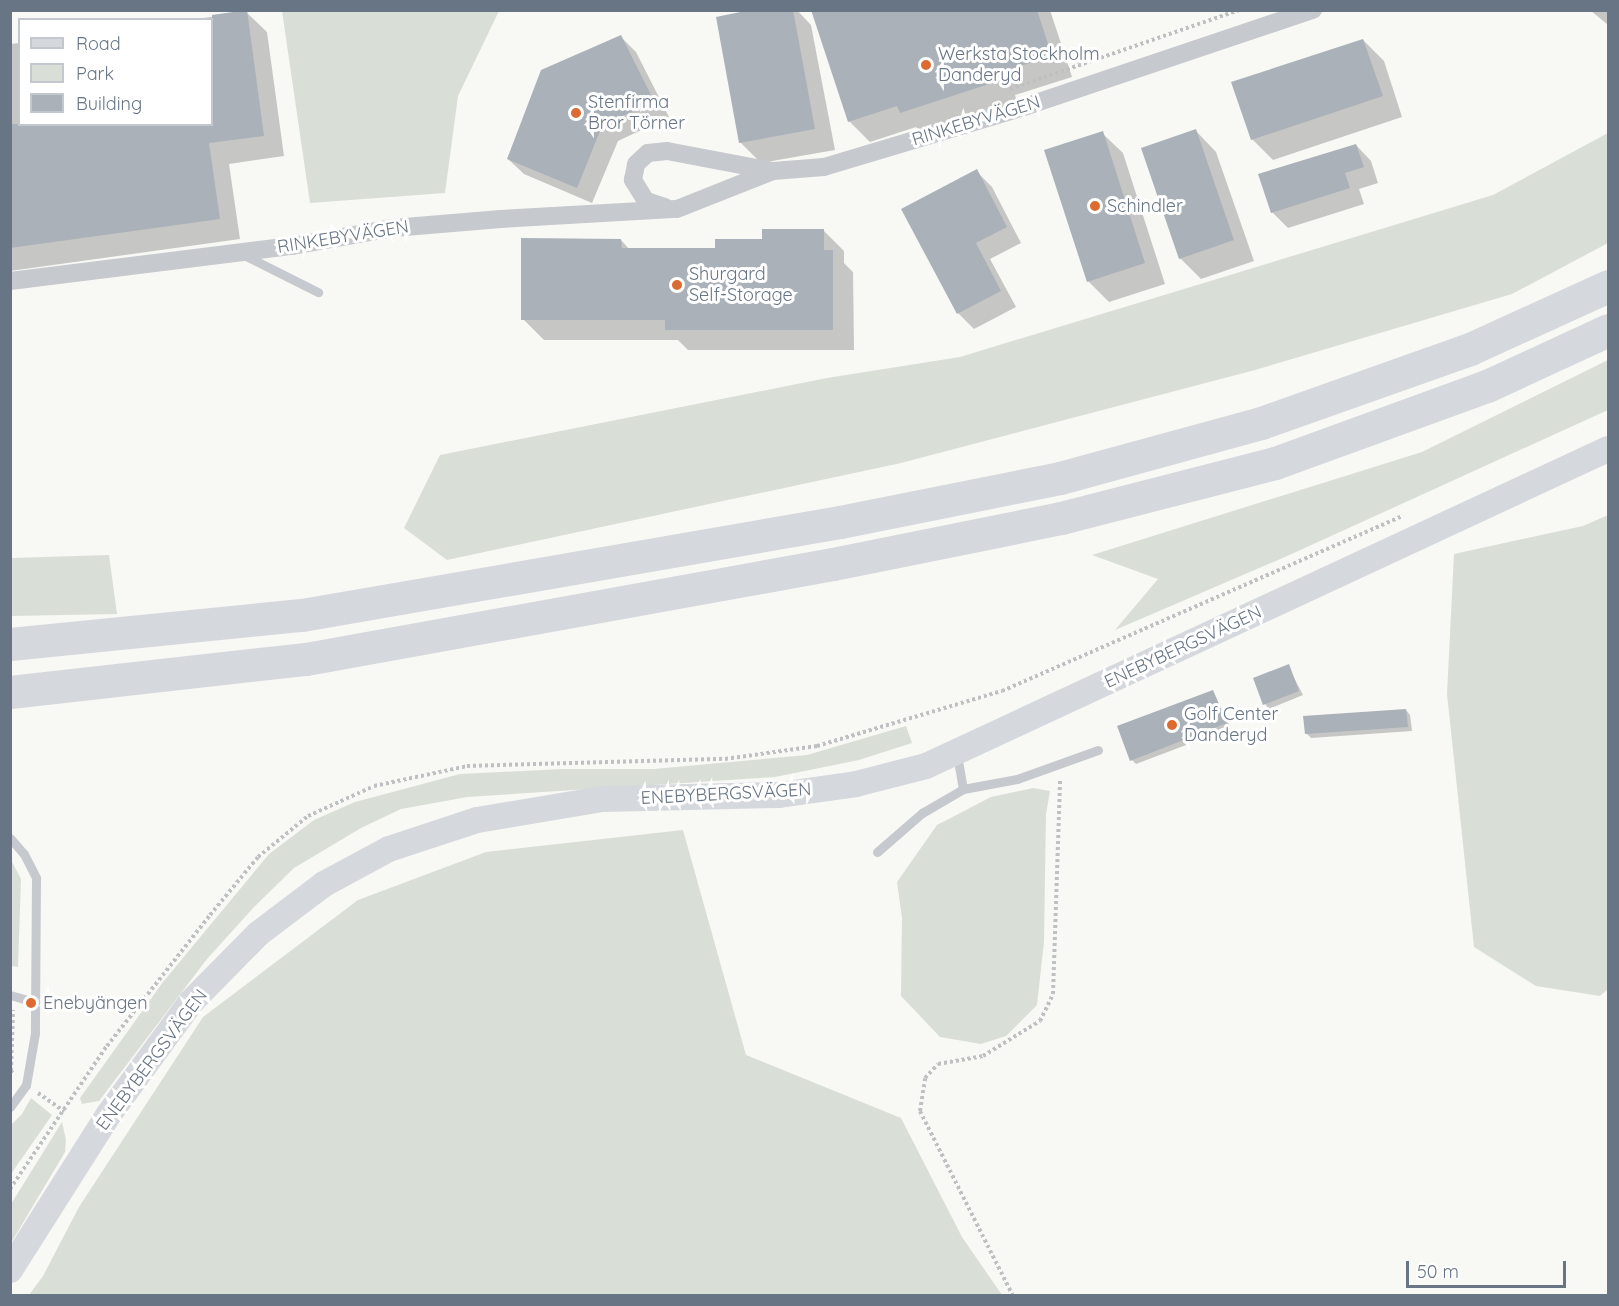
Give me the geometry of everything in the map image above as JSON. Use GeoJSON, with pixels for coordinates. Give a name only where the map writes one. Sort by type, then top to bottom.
{"type":"FeatureCollection","features":[{"type":"Feature","properties":{"kind":"highway"},"geometry":{"type":"LineString","coordinates":[[10,644],[302,615],[840,522],[1060,478],[1261,423],[1470,348],[1608,286]]}},
{"type":"Feature","properties":{"kind":"highway"},"geometry":{"type":"LineString","coordinates":[[10,692],[306,660],[833,564],[1061,518],[1275,463],[1487,386],[1608,330]]}},
{"type":"Feature","properties":{"kind":"main road","name":"ENEBYBERGSVÄGEN"},"geometry":{"type":"LineString","coordinates":[[10,1270],[109,1114],[192,1002],[258,934],[324,884],[389,849],[477,820],[602,799],[790,794],[856,784],[926,766],[957,754],[1608,449]]}},
{"type":"Feature","properties":{"kind":"street","name":"RINKEBYVÄGEN"},"geometry":{"type":"LineString","coordinates":[[677,209],[646,201],[637,191],[632,173],[636,164],[648,153],[667,151],[773,171],[824,167],[1024,107],[1313,10]]}},
{"type":"Feature","properties":{"kind":"street","name":"RINKEBYVÄGEN"},"geometry":{"type":"LineString","coordinates":[[10,281],[239,252],[393,228],[677,209],[773,171]]}},
{"type":"Feature","properties":{"kind":"lane"},"geometry":{"type":"LineString","coordinates":[[239,252],[318,292]]}},
{"type":"Feature","properties":{"kind":"lane"},"geometry":{"type":"LineString","coordinates":[[877,852],[922,813],[963,789],[1017,779],[1098,750]]}},
{"type":"Feature","properties":{"kind":"lane"},"geometry":{"type":"LineString","coordinates":[[957,754],[963,789]]}},
{"type":"Feature","properties":{"kind":"lane"},"geometry":{"type":"LineString","coordinates":[[10,838],[24,854],[36,878],[35,1034],[26,1085],[10,1107]]}},
{"type":"Feature","properties":{"kind":"lane"},"geometry":{"type":"LineString","coordinates":[[10,995],[35,1002]]}},
{"type":"Feature","properties":{"kind":"path"},"geometry":{"type":"LineString","coordinates":[[10,1189],[107,1046],[210,915],[258,857],[308,816],[374,786],[467,766],[725,759],[817,746],[1002,691],[1413,512]]}},
{"type":"Feature","properties":{"kind":"path"},"geometry":{"type":"LineString","coordinates":[[1013,1296],[920,1111],[925,1078],[938,1064],[983,1056],[1040,1022],[1053,994],[1061,763]]}},
{"type":"Feature","properties":{"kind":"green space"},"geometry":{"type":"Polygon","coordinates":[[[282,11],[499,11],[458,96],[445,193],[310,203],[282,11]]]}},
{"type":"Feature","properties":{"kind":"green space"},"geometry":{"type":"Polygon","coordinates":[[[1608,133],[1608,243],[1512,294],[1255,370],[901,463],[447,560],[404,528],[440,455],[827,378],[960,357],[1493,195],[1608,133]]]}},
{"type":"Feature","properties":{"kind":"green space"},"geometry":{"type":"Polygon","coordinates":[[[1608,360],[1608,410],[1285,557],[1115,630],[1158,579],[1092,555],[1422,452],[1608,360]]]}},
{"type":"Feature","properties":{"kind":"green space"},"geometry":{"type":"Polygon","coordinates":[[[1608,515],[1608,989],[1600,996],[1536,986],[1474,947],[1447,694],[1454,554],[1583,526],[1608,515]]]}},
{"type":"Feature","properties":{"kind":"green space"},"geometry":{"type":"Polygon","coordinates":[[[109,555],[117,614],[11,616],[11,558],[109,555]]]}},
{"type":"Feature","properties":{"kind":"green space"},"geometry":{"type":"Polygon","coordinates":[[[906,726],[912,743],[859,760],[775,777],[467,797],[401,809],[361,828],[294,868],[254,907],[207,959],[99,1101],[82,1104],[80,1098],[163,982],[269,854],[314,820],[355,802],[460,774],[562,769],[654,769],[807,755],[906,726]]]}},
{"type":"Feature","properties":{"kind":"green space"},"geometry":{"type":"Polygon","coordinates":[[[1033,788],[1050,791],[1046,814],[1044,942],[1037,1005],[1006,1036],[981,1044],[940,1037],[901,996],[902,918],[897,882],[937,825],[991,797],[1033,788]]]}},
{"type":"Feature","properties":{"kind":"green space"},"geometry":{"type":"Polygon","coordinates":[[[683,830],[746,1055],[901,1118],[962,1237],[1002,1295],[29,1295],[43,1276],[79,1207],[203,1017],[358,900],[486,852],[683,830]]]}},
{"type":"Feature","properties":{"kind":"green space"},"geometry":{"type":"Polygon","coordinates":[[[10,858],[21,879],[18,967],[11,966],[10,858]]]}},
{"type":"Feature","properties":{"kind":"green space"},"geometry":{"type":"Polygon","coordinates":[[[31,1098],[52,1115],[11,1174],[11,1125],[22,1114],[31,1098]]]}},
{"type":"Feature","properties":{"kind":"green space"},"geometry":{"type":"Polygon","coordinates":[[[62,1122],[66,1140],[65,1152],[11,1243],[11,1204],[62,1122]]]}},
{"type":"Feature","properties":{"kind":"building"},"geometry":{"type":"Polygon","coordinates":[[[247,10],[264,136],[209,143],[220,219],[10,248],[10,124],[18,124],[18,126],[213,126],[212,15],[247,10]]]}},
{"type":"Feature","properties":{"kind":"building"},"geometry":{"type":"Polygon","coordinates":[[[750,10],[793,10],[815,129],[739,143],[716,17],[750,10]]]}},
{"type":"Feature","properties":{"kind":"building","name":"Werksta Stockholm Danderyd"},"geometry":{"type":"Polygon","coordinates":[[[811,10],[1037,10],[1052,56],[995,74],[998,81],[900,113],[897,106],[848,122],[811,10]]]}},
{"type":"Feature","properties":{"kind":"building","name":"Stenfirma Bror Törner"},"geometry":{"type":"Polygon","coordinates":[[[621,35],[654,101],[602,126],[577,188],[507,159],[541,70],[621,35]]]}},
{"type":"Feature","properties":{"kind":"building"},"geometry":{"type":"Polygon","coordinates":[[[1363,39],[1383,96],[1251,140],[1231,82],[1363,39]]]}},
{"type":"Feature","properties":{"kind":"building"},"geometry":{"type":"Polygon","coordinates":[[[1196,129],[1234,240],[1179,259],[1141,148],[1196,129]]]}},
{"type":"Feature","properties":{"kind":"building","name":"Schindler"},"geometry":{"type":"Polygon","coordinates":[[[1103,131],[1145,263],[1087,282],[1044,150],[1103,131]]]}},
{"type":"Feature","properties":{"kind":"building"},"geometry":{"type":"Polygon","coordinates":[[[1356,144],[1364,167],[1345,173],[1350,188],[1271,213],[1258,174],[1356,144]]]}},
{"type":"Feature","properties":{"kind":"building"},"geometry":{"type":"Polygon","coordinates":[[[977,169],[1007,227],[976,243],[1001,291],[957,314],[901,209],[977,169]]]}},
{"type":"Feature","properties":{"kind":"building","name":"Shurgard Self-Storage"},"geometry":{"type":"Polygon","coordinates":[[[762,229],[824,229],[824,250],[833,250],[833,330],[665,330],[665,320],[521,320],[521,238],[621,239],[622,248],[715,248],[715,239],[762,239],[762,229]]]}},
{"type":"Feature","properties":{"kind":"building"},"geometry":{"type":"Polygon","coordinates":[[[1289,664],[1299,691],[1263,705],[1253,678],[1289,664]]]}},
{"type":"Feature","properties":{"kind":"building","name":"Golf Center Danderyd"},"geometry":{"type":"Polygon","coordinates":[[[1213,690],[1227,723],[1130,761],[1117,726],[1213,690]]]}},
{"type":"Feature","properties":{"kind":"building"},"geometry":{"type":"Polygon","coordinates":[[[1406,709],[1408,727],[1305,734],[1303,716],[1406,709]]]}},
{"type":"Feature","properties":{"kind":"place","name":"Werksta Stockholm Danderyd"},"geometry":{"type":"Point","coordinates":[926,65]}},
{"type":"Feature","properties":{"kind":"place","name":"Stenfirma Bror Törner"},"geometry":{"type":"Point","coordinates":[576,113]}},
{"type":"Feature","properties":{"kind":"place","name":"Schindler"},"geometry":{"type":"Point","coordinates":[1095,206]}},
{"type":"Feature","properties":{"kind":"place","name":"Shurgard Self-Storage"},"geometry":{"type":"Point","coordinates":[677,285]}},
{"type":"Feature","properties":{"kind":"place","name":"Golf Center Danderyd"},"geometry":{"type":"Point","coordinates":[1172,725]}},
{"type":"Feature","properties":{"kind":"place","name":"Enebyängen"},"geometry":{"type":"Point","coordinates":[31,1003]}}]}
